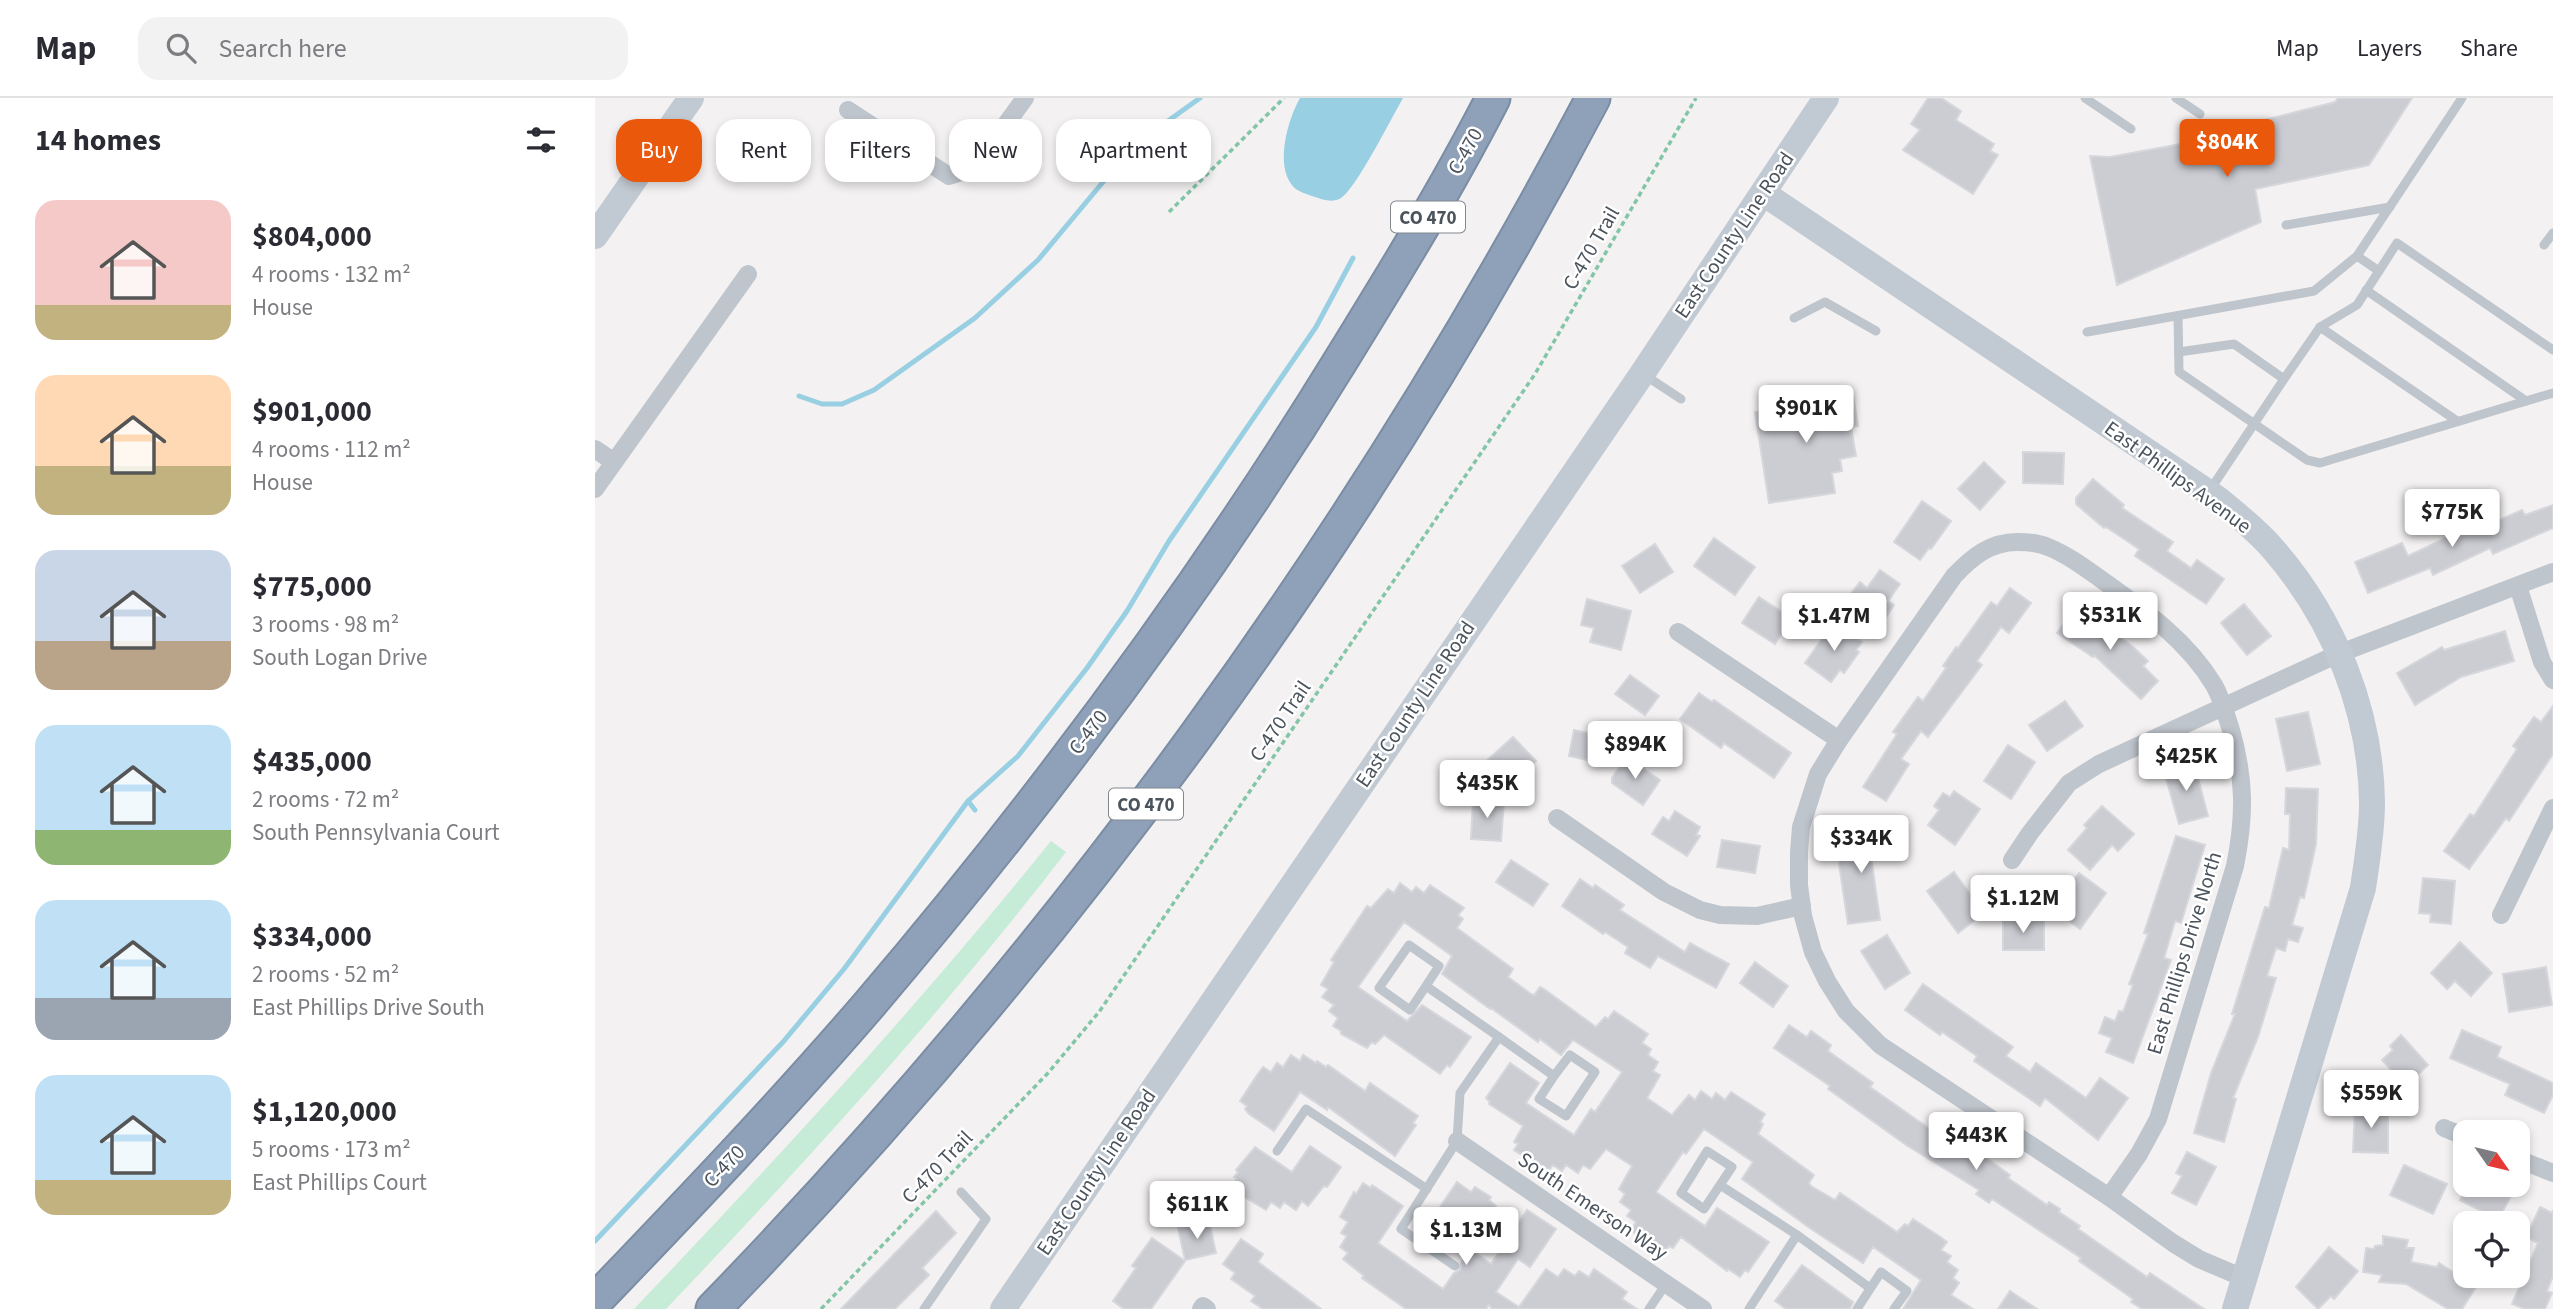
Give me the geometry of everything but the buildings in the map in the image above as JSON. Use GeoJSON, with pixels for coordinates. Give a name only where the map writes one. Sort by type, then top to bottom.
{"type":"FeatureCollection","features":[{"type":"Feature","properties":{"kind":"highway"},"geometry":{"type":"LineString","coordinates":[[1366,319],[1379,269],[1473,98]]}},
{"type":"Feature","properties":{"kind":"highway","name":"C-470"},"geometry":{"type":"LineString","coordinates":[[595,1301],[731,1159],[851,1025],[1042,792],[1133,671],[1217,553],[1290,443],[1438,200],[1493,98]]}},
{"type":"Feature","properties":{"kind":"highway","name":"CO 470"},"geometry":{"type":"LineString","coordinates":[[713,1309],[838,1176],[931,1071],[1028,955],[1156,791],[1225,697],[1323,555],[1402,432],[1511,249],[1593,98]]}},
{"type":"Feature","properties":{"kind":"highway"},"geometry":{"type":"LineString","coordinates":[[1511,249],[1530,236],[1611,98]]}},
{"type":"Feature","properties":{"kind":"street"},"geometry":{"type":"LineString","coordinates":[[595,236],[691,98]]}},
{"type":"Feature","properties":{"kind":"street"},"geometry":{"type":"LineString","coordinates":[[848,110],[949,176],[974,168],[1025,98]]}},
{"type":"Feature","properties":{"kind":"street","name":"East County Line Road"},"geometry":{"type":"LineString","coordinates":[[1003,1309],[1642,373],[1826,98]]}},
{"type":"Feature","properties":{"kind":"street","name":"East Phillips Avenue"},"geometry":{"type":"LineString","coordinates":[[1763,193],[2208,492],[2242,519],[2272,548],[2311,600],[2338,654],[2355,695],[2364,727],[2371,771],[2371,837],[2363,888],[2235,1309]]}},
{"type":"Feature","properties":{"kind":"street"},"geometry":{"type":"LineString","coordinates":[[595,489],[748,274]]}},
{"type":"Feature","properties":{"kind":"street"},"geometry":{"type":"LineString","coordinates":[[595,449],[614,462]]}},
{"type":"Feature","properties":{"kind":"street","name":"East Phillips Drive North"},"geometry":{"type":"LineString","coordinates":[[2109,1197],[2139,1154],[2158,1119],[2235,866],[2241,835],[2241,768],[2224,708],[2214,685],[2175,636],[2149,612],[2067,556],[2046,545],[2016,542],[1986,549],[1971,558],[1954,576],[1818,774],[1801,827],[1799,885],[1813,952],[1826,981],[1860,1028],[1880,1045],[2199,1259],[2246,1279]]}},
{"type":"Feature","properties":{"kind":"street"},"geometry":{"type":"LineString","coordinates":[[2012,860],[2069,783],[2099,764],[2338,654],[2553,572]]}},
{"type":"Feature","properties":{"kind":"street"},"geometry":{"type":"LineString","coordinates":[[2518,586],[2543,662],[2553,680]]}},
{"type":"Feature","properties":{"kind":"street"},"geometry":{"type":"LineString","coordinates":[[1678,632],[1839,740]]}},
{"type":"Feature","properties":{"kind":"street"},"geometry":{"type":"LineString","coordinates":[[2501,915],[2553,808]]}},
{"type":"Feature","properties":{"kind":"street"},"geometry":{"type":"LineString","coordinates":[[1557,818],[1664,892],[1700,910],[1720,915],[1758,916],[1802,906]]}},
{"type":"Feature","properties":{"kind":"street"},"geometry":{"type":"LineString","coordinates":[[2444,1128],[2453,1132]]}},
{"type":"Feature","properties":{"kind":"street","name":"South Emerson Way"},"geometry":{"type":"LineString","coordinates":[[1457,1141],[1703,1309]]}},
{"type":"Feature","properties":{"kind":"street"},"geometry":{"type":"LineString","coordinates":[[2531,1164],[2553,1173]]}},
{"type":"Feature","properties":{"kind":"street"},"geometry":{"type":"LineString","coordinates":[[1201,1309],[1203,1306],[1207,1309]]}},
{"type":"Feature","properties":{"kind":"lane"},"geometry":{"type":"LineString","coordinates":[[2085,98],[2131,129]]}},
{"type":"Feature","properties":{"kind":"lane"},"geometry":{"type":"LineString","coordinates":[[2176,98],[2200,114]]}},
{"type":"Feature","properties":{"kind":"lane"},"geometry":{"type":"LineString","coordinates":[[2087,332],[2313,291],[2357,256],[2462,98]]}},
{"type":"Feature","properties":{"kind":"lane"},"geometry":{"type":"LineString","coordinates":[[2285,225],[2390,207]]}},
{"type":"Feature","properties":{"kind":"lane"},"geometry":{"type":"LineString","coordinates":[[2544,245],[2553,233]]}},
{"type":"Feature","properties":{"kind":"lane"},"geometry":{"type":"LineString","coordinates":[[2208,492],[2320,327],[2357,304],[2397,243],[2553,350]]}},
{"type":"Feature","properties":{"kind":"lane"},"geometry":{"type":"LineString","coordinates":[[2357,256],[2379,271]]}},
{"type":"Feature","properties":{"kind":"lane"},"geometry":{"type":"LineString","coordinates":[[2366,290],[2526,401]]}},
{"type":"Feature","properties":{"kind":"lane"},"geometry":{"type":"LineString","coordinates":[[1794,318],[1825,302],[1876,331]]}},
{"type":"Feature","properties":{"kind":"lane"},"geometry":{"type":"LineString","coordinates":[[2178,316],[2179,372],[2307,460],[2320,463],[2553,393]]}},
{"type":"Feature","properties":{"kind":"lane"},"geometry":{"type":"LineString","coordinates":[[2320,327],[2457,421]]}},
{"type":"Feature","properties":{"kind":"lane"},"geometry":{"type":"LineString","coordinates":[[2179,352],[2234,344],[2284,379]]}},
{"type":"Feature","properties":{"kind":"lane"},"geometry":{"type":"LineString","coordinates":[[1642,373],[1681,399]]}},
{"type":"Feature","properties":{"kind":"lane"},"geometry":{"type":"LineString","coordinates":[[1409,945],[1439,966],[1426,986],[1410,1010],[1379,988],[1409,945]]}},
{"type":"Feature","properties":{"kind":"lane"},"geometry":{"type":"LineString","coordinates":[[1426,986],[1554,1076]]}},
{"type":"Feature","properties":{"kind":"lane"},"geometry":{"type":"LineString","coordinates":[[1455,1266],[1401,1229],[1457,1141],[1460,1093],[1499,1037]]}},
{"type":"Feature","properties":{"kind":"lane"},"geometry":{"type":"LineString","coordinates":[[1570,1055],[1595,1072],[1566,1116],[1539,1099],[1554,1076],[1570,1055]]}},
{"type":"Feature","properties":{"kind":"lane"},"geometry":{"type":"LineString","coordinates":[[1277,1151],[1306,1109],[1426,1189]]}},
{"type":"Feature","properties":{"kind":"lane"},"geometry":{"type":"LineString","coordinates":[[1707,1152],[1731,1167],[1720,1185],[1704,1209],[1681,1193],[1707,1152]]}},
{"type":"Feature","properties":{"kind":"lane"},"geometry":{"type":"LineString","coordinates":[[1720,1185],[1797,1235],[1870,1288]]}},
{"type":"Feature","properties":{"kind":"lane"},"geometry":{"type":"LineString","coordinates":[[924,1309],[986,1219],[961,1192]]}},
{"type":"Feature","properties":{"kind":"lane"},"geometry":{"type":"LineString","coordinates":[[1749,1309],[1797,1235]]}},
{"type":"Feature","properties":{"kind":"lane"},"geometry":{"type":"LineString","coordinates":[[1857,1309],[1881,1272],[1907,1291],[1894,1309]]}},
{"type":"Feature","properties":{"kind":"lane"},"geometry":{"type":"LineString","coordinates":[[1649,1309],[1666,1284]]}},
{"type":"Feature","properties":{"kind":"path"},"geometry":{"type":"LineString","coordinates":[[1169,212],[1284,98]]}},
{"type":"Feature","properties":{"kind":"path","name":"C-470 Trail"},"geometry":{"type":"LineString","coordinates":[[821,1309],[1048,1073],[1099,1012],[1535,374],[1696,98]]}},
{"type":"Feature","properties":{"kind":"green space"},"geometry":{"type":"Polygon","coordinates":[[[1051,841],[1066,852],[971,971],[872,1086],[666,1309],[634,1309],[847,1079],[951,962],[1051,841]]]}},
{"type":"Feature","properties":{"kind":"water"},"geometry":{"type":"Polygon","coordinates":[[[1300,98],[1403,98],[1348,192],[1338,200],[1325,200],[1302,192],[1294,187],[1287,176],[1284,166],[1285,142],[1300,98]]]}},
{"type":"Feature","properties":{"kind":"waterway"},"geometry":{"type":"LineString","coordinates":[[799,396],[822,404],[842,404],[874,390],[975,318],[1038,260],[1133,146],[1200,98]]}},
{"type":"Feature","properties":{"kind":"waterway"},"geometry":{"type":"LineString","coordinates":[[595,1241],[783,1042],[844,969],[968,801],[1018,756],[1087,668],[1127,611],[1169,541],[1316,327],[1353,258]]}},
{"type":"Feature","properties":{"kind":"waterway"},"geometry":{"type":"LineString","coordinates":[[968,801],[975,810]]}}]}
